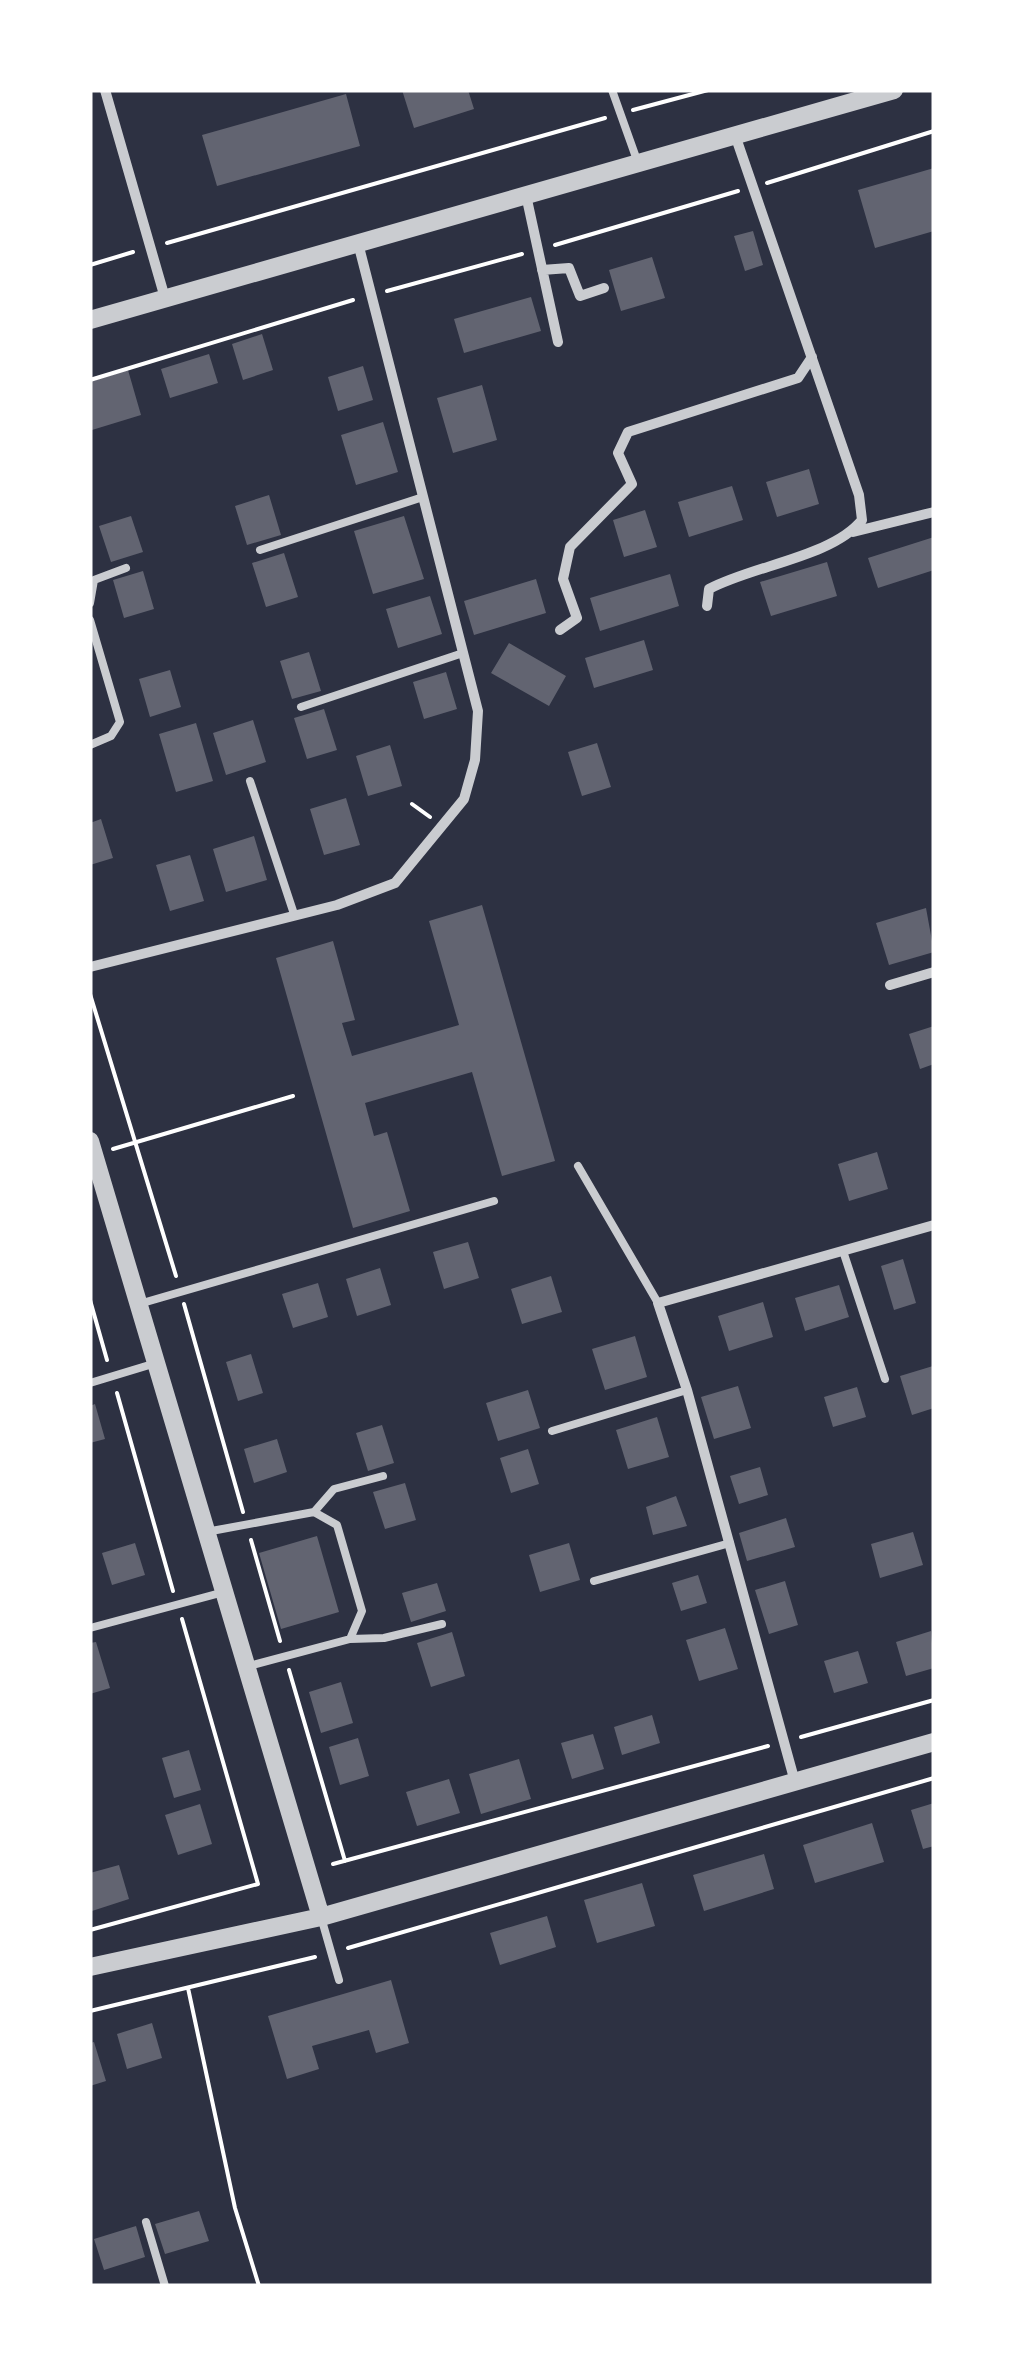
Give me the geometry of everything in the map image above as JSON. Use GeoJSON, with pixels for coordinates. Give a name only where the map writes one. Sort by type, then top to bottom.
{"type":"FeatureCollection","features":[{"type":"Feature","properties":{"kind":"street"},"geometry":{"type":"LineString","coordinates":[[106,90],[165,298]]}},
{"type":"Feature","properties":{"kind":"street"},"geometry":{"type":"LineString","coordinates":[[90,320],[735,136],[867,94],[894,90]]}},
{"type":"Feature","properties":{"kind":"street"},"geometry":{"type":"LineString","coordinates":[[707,606],[710,589],[740,572],[848,538],[862,520],[859,495],[735,136]]}},
{"type":"Feature","properties":{"kind":"street"},"geometry":{"type":"LineString","coordinates":[[526,195],[558,342]]}},
{"type":"Feature","properties":{"kind":"street"},"geometry":{"type":"LineString","coordinates":[[90,968],[337,906],[395,882],[464,799],[475,760],[478,711],[358,243]]}},
{"type":"Feature","properties":{"kind":"street"},"geometry":{"type":"LineString","coordinates":[[542,270],[569,268],[580,296],[604,288]]}},
{"type":"Feature","properties":{"kind":"street"},"geometry":{"type":"LineString","coordinates":[[560,630],[577,618],[563,579],[570,547],[632,484],[618,453],[628,432],[798,378],[812,358]]}},
{"type":"Feature","properties":{"kind":"street"},"geometry":{"type":"LineString","coordinates":[[853,532],[934,512]]}},
{"type":"Feature","properties":{"kind":"street"},"geometry":{"type":"LineString","coordinates":[[890,985],[934,972]]}},
{"type":"Feature","properties":{"kind":"street"},"geometry":{"type":"LineString","coordinates":[[91,1151],[321,1918]]}},
{"type":"Feature","properties":{"kind":"street"},"geometry":{"type":"LineString","coordinates":[[795,1782],[687,1390],[658,1303],[934,1226]]}},
{"type":"Feature","properties":{"kind":"street"},"geometry":{"type":"LineString","coordinates":[[90,1967],[321,1918],[934,1742]]}},
{"type":"Feature","properties":{"kind":"lane"},"geometry":{"type":"LineString","coordinates":[[612,90],[638,163]]}},
{"type":"Feature","properties":{"kind":"lane"},"geometry":{"type":"LineString","coordinates":[[260,550],[423,497]]}},
{"type":"Feature","properties":{"kind":"lane"},"geometry":{"type":"LineString","coordinates":[[90,602],[94,580],[126,568]]}},
{"type":"Feature","properties":{"kind":"lane"},"geometry":{"type":"LineString","coordinates":[[90,620],[120,714],[117,730],[90,744]]}},
{"type":"Feature","properties":{"kind":"lane"},"geometry":{"type":"LineString","coordinates":[[301,707],[463,654]]}},
{"type":"Feature","properties":{"kind":"lane"},"geometry":{"type":"LineString","coordinates":[[250,781],[294,914]]}},
{"type":"Feature","properties":{"kind":"lane"},"geometry":{"type":"LineString","coordinates":[[578,1166],[658,1303]]}},
{"type":"Feature","properties":{"kind":"lane"},"geometry":{"type":"LineString","coordinates":[[139,1304],[494,1201]]}},
{"type":"Feature","properties":{"kind":"lane"},"geometry":{"type":"LineString","coordinates":[[844,1251],[885,1379]]}},
{"type":"Feature","properties":{"kind":"lane"},"geometry":{"type":"LineString","coordinates":[[90,1383],[156,1363]]}},
{"type":"Feature","properties":{"kind":"lane"},"geometry":{"type":"LineString","coordinates":[[552,1431],[687,1390]]}},
{"type":"Feature","properties":{"kind":"lane"},"geometry":{"type":"LineString","coordinates":[[206,1532],[314,1512],[334,1490],[383,1476]]}},
{"type":"Feature","properties":{"kind":"lane"},"geometry":{"type":"LineString","coordinates":[[314,1512],[336,1525],[362,1611],[350,1638]]}},
{"type":"Feature","properties":{"kind":"lane"},"geometry":{"type":"LineString","coordinates":[[594,1581],[730,1542]]}},
{"type":"Feature","properties":{"kind":"lane"},"geometry":{"type":"LineString","coordinates":[[90,1628],[224,1592]]}},
{"type":"Feature","properties":{"kind":"lane"},"geometry":{"type":"LineString","coordinates":[[246,1667],[350,1638],[384,1638],[442,1624]]}},
{"type":"Feature","properties":{"kind":"lane"},"geometry":{"type":"LineString","coordinates":[[321,1918],[338,1980]]}},
{"type":"Feature","properties":{"kind":"lane"},"geometry":{"type":"LineString","coordinates":[[146,2222],[165,2286]]}},
{"type":"Feature","properties":{"kind":"path"},"geometry":{"type":"LineString","coordinates":[[633,110],[708,90]]}},
{"type":"Feature","properties":{"kind":"path"},"geometry":{"type":"LineString","coordinates":[[158,246],[614,116]]}},
{"type":"Feature","properties":{"kind":"path"},"geometry":{"type":"LineString","coordinates":[[90,380],[934,131]]}},
{"type":"Feature","properties":{"kind":"path"},"geometry":{"type":"LineString","coordinates":[[90,265],[141,250]]}},
{"type":"Feature","properties":{"kind":"path"},"geometry":{"type":"LineString","coordinates":[[90,994],[346,1861]]}},
{"type":"Feature","properties":{"kind":"path"},"geometry":{"type":"LineString","coordinates":[[91,1151],[136,1143],[292,1096]]}},
{"type":"Feature","properties":{"kind":"path"},"geometry":{"type":"LineString","coordinates":[[90,1300],[258,1884],[90,1930]]}},
{"type":"Feature","properties":{"kind":"path"},"geometry":{"type":"LineString","coordinates":[[333,1864],[934,1700]]}},
{"type":"Feature","properties":{"kind":"path"},"geometry":{"type":"LineString","coordinates":[[90,2011],[331,1953],[934,1778]]}},
{"type":"Feature","properties":{"kind":"path"},"geometry":{"type":"LineString","coordinates":[[188,1988],[235,2208],[258,2286]]}},
{"type":"Feature","properties":{"kind":"building"},"geometry":{"type":"Polygon","coordinates":[[[402,90],[468,90],[474,109],[414,128],[402,90]]]}},
{"type":"Feature","properties":{"kind":"building"},"geometry":{"type":"Polygon","coordinates":[[[346,94],[360,146],[217,186],[202,135],[346,94]]]}},
{"type":"Feature","properties":{"kind":"building"},"geometry":{"type":"Polygon","coordinates":[[[934,168],[934,231],[875,248],[858,190],[934,168]]]}},
{"type":"Feature","properties":{"kind":"building"},"geometry":{"type":"Polygon","coordinates":[[[753,231],[763,265],[745,271],[734,236],[753,231]]]}},
{"type":"Feature","properties":{"kind":"building"},"geometry":{"type":"Polygon","coordinates":[[[652,257],[665,298],[621,311],[609,270],[652,257]]]}},
{"type":"Feature","properties":{"kind":"building"},"geometry":{"type":"Polygon","coordinates":[[[531,297],[541,331],[464,353],[454,319],[531,297]]]}},
{"type":"Feature","properties":{"kind":"building"},"geometry":{"type":"Polygon","coordinates":[[[262,334],[273,370],[243,380],[232,344],[262,334]]]}},
{"type":"Feature","properties":{"kind":"building"},"geometry":{"type":"Polygon","coordinates":[[[209,354],[218,383],[170,398],[161,369],[209,354]]]}},
{"type":"Feature","properties":{"kind":"building"},"geometry":{"type":"Polygon","coordinates":[[[363,366],[373,400],[338,411],[328,377],[363,366]]]}},
{"type":"Feature","properties":{"kind":"building"},"geometry":{"type":"Polygon","coordinates":[[[128,370],[141,415],[92,430],[90,382],[128,370]]]}},
{"type":"Feature","properties":{"kind":"building"},"geometry":{"type":"Polygon","coordinates":[[[482,385],[497,440],[453,453],[437,398],[482,385]]]}},
{"type":"Feature","properties":{"kind":"building"},"geometry":{"type":"Polygon","coordinates":[[[383,422],[398,472],[356,485],[341,435],[383,422]]]}},
{"type":"Feature","properties":{"kind":"building"},"geometry":{"type":"Polygon","coordinates":[[[809,469],[819,504],[777,517],[766,482],[809,469]]]}},
{"type":"Feature","properties":{"kind":"building"},"geometry":{"type":"Polygon","coordinates":[[[732,486],[743,520],[689,537],[678,502],[732,486]]]}},
{"type":"Feature","properties":{"kind":"building"},"geometry":{"type":"Polygon","coordinates":[[[269,495],[281,535],[247,545],[235,506],[269,495]]]}},
{"type":"Feature","properties":{"kind":"building"},"geometry":{"type":"Polygon","coordinates":[[[645,510],[657,547],[624,557],[613,520],[645,510]]]}},
{"type":"Feature","properties":{"kind":"building"},"geometry":{"type":"Polygon","coordinates":[[[131,516],[143,552],[111,562],[99,526],[131,516]]]}},
{"type":"Feature","properties":{"kind":"building"},"geometry":{"type":"Polygon","coordinates":[[[404,516],[424,579],[373,594],[354,531],[404,516]]]}},
{"type":"Feature","properties":{"kind":"building"},"geometry":{"type":"Polygon","coordinates":[[[934,537],[934,570],[878,588],[868,558],[934,537]]]}},
{"type":"Feature","properties":{"kind":"building"},"geometry":{"type":"Polygon","coordinates":[[[284,553],[298,597],[266,607],[252,563],[284,553]]]}},
{"type":"Feature","properties":{"kind":"building"},"geometry":{"type":"Polygon","coordinates":[[[827,562],[837,596],[771,616],[760,582],[827,562]]]}},
{"type":"Feature","properties":{"kind":"building"},"geometry":{"type":"Polygon","coordinates":[[[143,571],[154,609],[124,618],[113,580],[143,571]]]}},
{"type":"Feature","properties":{"kind":"building"},"geometry":{"type":"Polygon","coordinates":[[[670,574],[679,606],[600,631],[590,598],[670,574]]]}},
{"type":"Feature","properties":{"kind":"building"},"geometry":{"type":"Polygon","coordinates":[[[536,579],[546,613],[474,635],[464,601],[536,579]]]}},
{"type":"Feature","properties":{"kind":"building"},"geometry":{"type":"Polygon","coordinates":[[[430,596],[442,634],[398,648],[386,609],[430,596]]]}},
{"type":"Feature","properties":{"kind":"building"},"geometry":{"type":"Polygon","coordinates":[[[644,640],[653,670],[594,688],[585,658],[644,640]]]}},
{"type":"Feature","properties":{"kind":"building"},"geometry":{"type":"Polygon","coordinates":[[[509,643],[566,676],[549,706],[491,673],[509,643]]]}},
{"type":"Feature","properties":{"kind":"building"},"geometry":{"type":"Polygon","coordinates":[[[309,652],[321,691],[292,699],[280,661],[309,652]]]}},
{"type":"Feature","properties":{"kind":"building"},"geometry":{"type":"Polygon","coordinates":[[[170,670],[181,707],[150,717],[139,679],[170,670]]]}},
{"type":"Feature","properties":{"kind":"building"},"geometry":{"type":"Polygon","coordinates":[[[446,672],[457,709],[424,719],[413,682],[446,672]]]}},
{"type":"Feature","properties":{"kind":"building"},"geometry":{"type":"Polygon","coordinates":[[[324,709],[337,750],[307,759],[294,718],[324,709]]]}},
{"type":"Feature","properties":{"kind":"building"},"geometry":{"type":"Polygon","coordinates":[[[253,720],[266,762],[226,775],[213,733],[253,720]]]}},
{"type":"Feature","properties":{"kind":"building"},"geometry":{"type":"Polygon","coordinates":[[[196,723],[213,781],[176,792],[159,734],[196,723]]]}},
{"type":"Feature","properties":{"kind":"building"},"geometry":{"type":"Polygon","coordinates":[[[597,743],[611,787],[582,796],[568,752],[597,743]]]}},
{"type":"Feature","properties":{"kind":"building"},"geometry":{"type":"Polygon","coordinates":[[[390,745],[402,786],[368,796],[356,756],[390,745]]]}},
{"type":"Feature","properties":{"kind":"building"},"geometry":{"type":"Polygon","coordinates":[[[346,798],[360,845],[324,855],[310,809],[346,798]]]}},
{"type":"Feature","properties":{"kind":"building"},"geometry":{"type":"Polygon","coordinates":[[[101,819],[113,858],[90,865],[90,823],[101,819]]]}},
{"type":"Feature","properties":{"kind":"building"},"geometry":{"type":"Polygon","coordinates":[[[254,836],[267,880],[226,892],[213,849],[254,836]]]}},
{"type":"Feature","properties":{"kind":"building"},"geometry":{"type":"Polygon","coordinates":[[[190,855],[204,901],[170,911],[156,865],[190,855]]]}},
{"type":"Feature","properties":{"kind":"building"},"geometry":{"type":"Polygon","coordinates":[[[482,905],[555,1161],[502,1176],[472,1072],[365,1103],[374,1136],[387,1132],[410,1211],[353,1228],[276,958],[333,941],[355,1020],[342,1023],[352,1056],[459,1025],[429,921],[482,905]]]}},
{"type":"Feature","properties":{"kind":"building"},"geometry":{"type":"Polygon","coordinates":[[[926,908],[934,952],[889,965],[876,923],[926,908]]]}},
{"type":"Feature","properties":{"kind":"building"},"geometry":{"type":"Polygon","coordinates":[[[934,1026],[934,1064],[920,1069],[909,1034],[934,1026]]]}},
{"type":"Feature","properties":{"kind":"building"},"geometry":{"type":"Polygon","coordinates":[[[877,1152],[888,1189],[849,1201],[838,1164],[877,1152]]]}},
{"type":"Feature","properties":{"kind":"building"},"geometry":{"type":"Polygon","coordinates":[[[468,1242],[479,1278],[444,1289],[433,1252],[468,1242]]]}},
{"type":"Feature","properties":{"kind":"building"},"geometry":{"type":"Polygon","coordinates":[[[903,1259],[916,1303],[894,1310],[881,1266],[903,1259]]]}},
{"type":"Feature","properties":{"kind":"building"},"geometry":{"type":"Polygon","coordinates":[[[380,1268],[391,1305],[357,1316],[346,1279],[380,1268]]]}},
{"type":"Feature","properties":{"kind":"building"},"geometry":{"type":"Polygon","coordinates":[[[551,1276],[562,1312],[522,1324],[511,1289],[551,1276]]]}},
{"type":"Feature","properties":{"kind":"building"},"geometry":{"type":"Polygon","coordinates":[[[318,1283],[328,1317],[293,1328],[282,1294],[318,1283]]]}},
{"type":"Feature","properties":{"kind":"building"},"geometry":{"type":"Polygon","coordinates":[[[839,1285],[849,1317],[805,1331],[795,1298],[839,1285]]]}},
{"type":"Feature","properties":{"kind":"building"},"geometry":{"type":"Polygon","coordinates":[[[763,1302],[773,1337],[729,1351],[718,1316],[763,1302]]]}},
{"type":"Feature","properties":{"kind":"building"},"geometry":{"type":"Polygon","coordinates":[[[635,1336],[647,1377],[605,1390],[592,1349],[635,1336]]]}},
{"type":"Feature","properties":{"kind":"building"},"geometry":{"type":"Polygon","coordinates":[[[251,1354],[263,1393],[238,1401],[226,1362],[251,1354]]]}},
{"type":"Feature","properties":{"kind":"building"},"geometry":{"type":"Polygon","coordinates":[[[933,1366],[934,1408],[912,1415],[900,1376],[933,1366]]]}},
{"type":"Feature","properties":{"kind":"building"},"geometry":{"type":"Polygon","coordinates":[[[738,1386],[751,1428],[714,1439],[701,1397],[738,1386]]]}},
{"type":"Feature","properties":{"kind":"building"},"geometry":{"type":"Polygon","coordinates":[[[857,1387],[866,1417],[833,1427],[824,1397],[857,1387]]]}},
{"type":"Feature","properties":{"kind":"building"},"geometry":{"type":"Polygon","coordinates":[[[528,1390],[540,1428],[498,1441],[486,1403],[528,1390]]]}},
{"type":"Feature","properties":{"kind":"building"},"geometry":{"type":"Polygon","coordinates":[[[95,1404],[105,1439],[90,1443],[90,1406],[95,1404]]]}},
{"type":"Feature","properties":{"kind":"building"},"geometry":{"type":"Polygon","coordinates":[[[657,1417],[669,1457],[628,1469],[616,1430],[657,1417]]]}},
{"type":"Feature","properties":{"kind":"building"},"geometry":{"type":"Polygon","coordinates":[[[382,1425],[394,1463],[368,1471],[356,1433],[382,1425]]]}},
{"type":"Feature","properties":{"kind":"building"},"geometry":{"type":"Polygon","coordinates":[[[277,1439],[287,1472],[254,1483],[244,1449],[277,1439]]]}},
{"type":"Feature","properties":{"kind":"building"},"geometry":{"type":"Polygon","coordinates":[[[528,1449],[539,1484],[511,1493],[500,1458],[528,1449]]]}},
{"type":"Feature","properties":{"kind":"building"},"geometry":{"type":"Polygon","coordinates":[[[760,1467],[768,1495],[739,1504],[730,1476],[760,1467]]]}},
{"type":"Feature","properties":{"kind":"building"},"geometry":{"type":"Polygon","coordinates":[[[405,1483],[416,1520],[385,1529],[373,1492],[405,1483]]]}},
{"type":"Feature","properties":{"kind":"building"},"geometry":{"type":"Polygon","coordinates":[[[676,1496],[687,1526],[653,1535],[646,1507],[676,1496]]]}},
{"type":"Feature","properties":{"kind":"building"},"geometry":{"type":"Polygon","coordinates":[[[786,1518],[795,1547],[747,1561],[739,1533],[786,1518]]]}},
{"type":"Feature","properties":{"kind":"building"},"geometry":{"type":"Polygon","coordinates":[[[913,1532],[923,1565],[880,1578],[871,1544],[913,1532]]]}},
{"type":"Feature","properties":{"kind":"building"},"geometry":{"type":"Polygon","coordinates":[[[317,1536],[339,1612],[281,1629],[259,1553],[317,1536]]]}},
{"type":"Feature","properties":{"kind":"building"},"geometry":{"type":"Polygon","coordinates":[[[135,1543],[145,1575],[112,1585],[102,1553],[135,1543]]]}},
{"type":"Feature","properties":{"kind":"building"},"geometry":{"type":"Polygon","coordinates":[[[569,1543],[580,1580],[540,1592],[529,1555],[569,1543]]]}},
{"type":"Feature","properties":{"kind":"building"},"geometry":{"type":"Polygon","coordinates":[[[698,1575],[707,1603],[681,1611],[672,1583],[698,1575]]]}},
{"type":"Feature","properties":{"kind":"building"},"geometry":{"type":"Polygon","coordinates":[[[785,1581],[798,1625],[769,1634],[755,1590],[785,1581]]]}},
{"type":"Feature","properties":{"kind":"building"},"geometry":{"type":"Polygon","coordinates":[[[437,1583],[446,1611],[411,1622],[402,1593],[437,1583]]]}},
{"type":"Feature","properties":{"kind":"building"},"geometry":{"type":"Polygon","coordinates":[[[725,1628],[738,1669],[699,1681],[686,1640],[725,1628]]]}},
{"type":"Feature","properties":{"kind":"building"},"geometry":{"type":"Polygon","coordinates":[[[931,1631],[934,1668],[906,1676],[896,1642],[931,1631]]]}},
{"type":"Feature","properties":{"kind":"building"},"geometry":{"type":"Polygon","coordinates":[[[452,1632],[465,1676],[431,1687],[417,1643],[452,1632]]]}},
{"type":"Feature","properties":{"kind":"building"},"geometry":{"type":"Polygon","coordinates":[[[96,1642],[110,1688],[90,1694],[90,1643],[96,1642]]]}},
{"type":"Feature","properties":{"kind":"building"},"geometry":{"type":"Polygon","coordinates":[[[858,1651],[868,1683],[834,1693],[824,1661],[858,1651]]]}},
{"type":"Feature","properties":{"kind":"building"},"geometry":{"type":"Polygon","coordinates":[[[341,1682],[353,1723],[321,1733],[309,1692],[341,1682]]]}},
{"type":"Feature","properties":{"kind":"building"},"geometry":{"type":"Polygon","coordinates":[[[652,1715],[660,1743],[622,1755],[614,1727],[652,1715]]]}},
{"type":"Feature","properties":{"kind":"building"},"geometry":{"type":"Polygon","coordinates":[[[593,1734],[604,1769],[572,1779],[561,1743],[593,1734]]]}},
{"type":"Feature","properties":{"kind":"building"},"geometry":{"type":"Polygon","coordinates":[[[358,1738],[369,1776],[340,1785],[329,1747],[358,1738]]]}},
{"type":"Feature","properties":{"kind":"building"},"geometry":{"type":"Polygon","coordinates":[[[189,1750],[201,1790],[174,1798],[162,1758],[189,1750]]]}},
{"type":"Feature","properties":{"kind":"building"},"geometry":{"type":"Polygon","coordinates":[[[519,1759],[531,1799],[481,1814],[469,1774],[519,1759]]]}},
{"type":"Feature","properties":{"kind":"building"},"geometry":{"type":"Polygon","coordinates":[[[449,1779],[460,1813],[417,1826],[406,1792],[449,1779]]]}},
{"type":"Feature","properties":{"kind":"building"},"geometry":{"type":"Polygon","coordinates":[[[934,1803],[934,1846],[923,1849],[911,1810],[934,1803]]]}},
{"type":"Feature","properties":{"kind":"building"},"geometry":{"type":"Polygon","coordinates":[[[200,1804],[212,1844],[178,1855],[165,1815],[200,1804]]]}},
{"type":"Feature","properties":{"kind":"building"},"geometry":{"type":"Polygon","coordinates":[[[872,1823],[884,1862],[815,1883],[803,1845],[872,1823]]]}},
{"type":"Feature","properties":{"kind":"building"},"geometry":{"type":"Polygon","coordinates":[[[764,1854],[774,1889],[704,1911],[693,1875],[764,1854]]]}},
{"type":"Feature","properties":{"kind":"building"},"geometry":{"type":"Polygon","coordinates":[[[119,1865],[129,1899],[92,1911],[90,1873],[119,1865]]]}},
{"type":"Feature","properties":{"kind":"building"},"geometry":{"type":"Polygon","coordinates":[[[642,1883],[655,1926],[597,1943],[584,1900],[642,1883]]]}},
{"type":"Feature","properties":{"kind":"building"},"geometry":{"type":"Polygon","coordinates":[[[547,1916],[556,1947],[500,1965],[490,1933],[547,1916]]]}},
{"type":"Feature","properties":{"kind":"building"},"geometry":{"type":"Polygon","coordinates":[[[391,1980],[409,2043],[376,2053],[369,2030],[312,2046],[319,2069],[287,2079],[268,2016],[391,1980]]]}},
{"type":"Feature","properties":{"kind":"building"},"geometry":{"type":"Polygon","coordinates":[[[152,2023],[162,2058],[127,2069],[117,2034],[152,2023]]]}},
{"type":"Feature","properties":{"kind":"building"},"geometry":{"type":"Polygon","coordinates":[[[94,2042],[106,2081],[90,2086],[90,2043],[94,2042]]]}},
{"type":"Feature","properties":{"kind":"building"},"geometry":{"type":"Polygon","coordinates":[[[199,2211],[209,2241],[165,2254],[155,2224],[199,2211]]]}},
{"type":"Feature","properties":{"kind":"building"},"geometry":{"type":"Polygon","coordinates":[[[136,2226],[145,2257],[104,2270],[94,2239],[136,2226]]]}}]}
